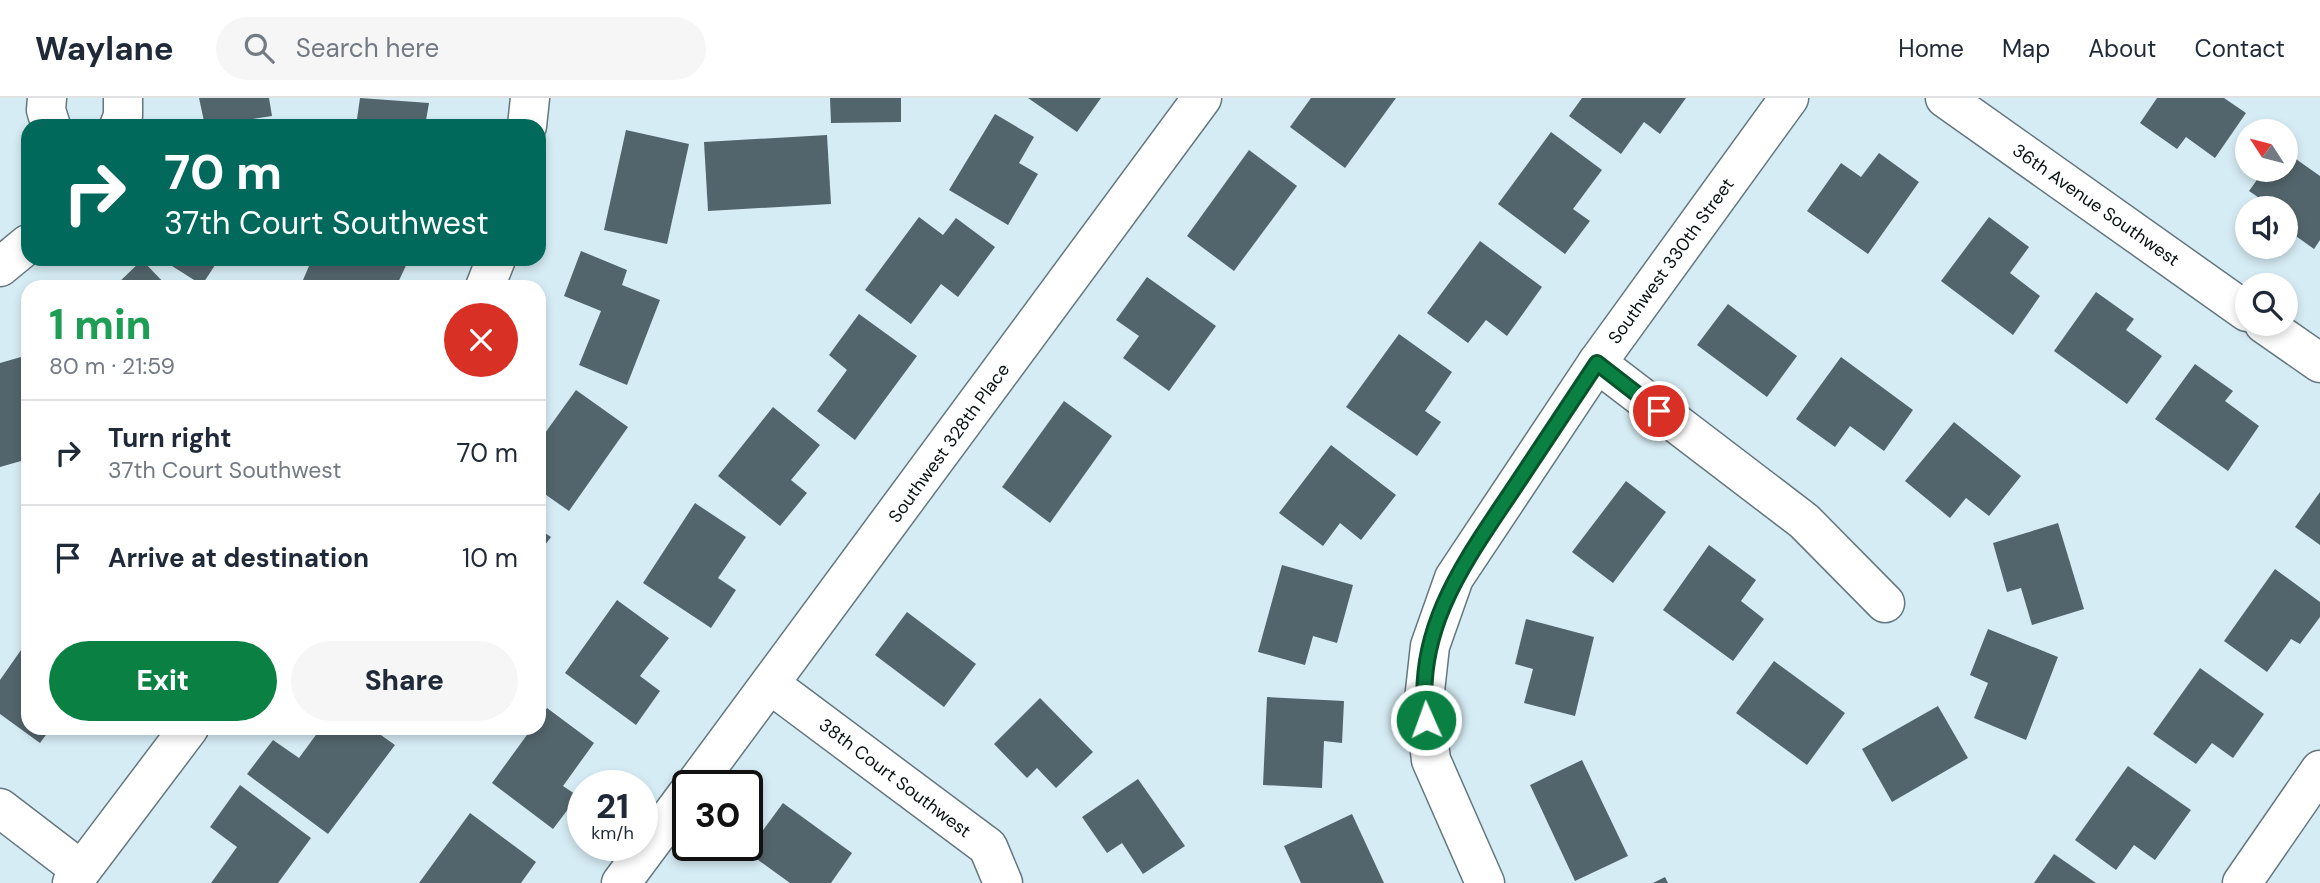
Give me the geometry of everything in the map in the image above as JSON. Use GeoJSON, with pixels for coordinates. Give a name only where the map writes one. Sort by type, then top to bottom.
{"type":"FeatureCollection","features":[{"type":"Feature","properties":{"kind":"street"},"geometry":{"type":"LineString","coordinates":[[47,98],[49,119]]}},
{"type":"Feature","properties":{"kind":"street"},"geometry":{"type":"LineString","coordinates":[[122,119],[123,98]]}},
{"type":"Feature","properties":{"kind":"street"},"geometry":{"type":"LineString","coordinates":[[528,119],[530,98]]}},
{"type":"Feature","properties":{"kind":"street","name":"Southwest 328th Place"},"geometry":{"type":"LineString","coordinates":[[706,770],[1202,98]]}},
{"type":"Feature","properties":{"kind":"street","name":"Southwest 330th Street"},"geometry":{"type":"LineString","coordinates":[[1485,883],[1432,760],[1424,700],[1430,646],[1454,578],[1597,363],[1790,98]]}},
{"type":"Feature","properties":{"kind":"street","name":"36th Avenue Southwest"},"geometry":{"type":"LineString","coordinates":[[1945,98],[2235,303]]}},
{"type":"Feature","properties":{"kind":"street"},"geometry":{"type":"LineString","coordinates":[[0,267],[21,250]]}},
{"type":"Feature","properties":{"kind":"street"},"geometry":{"type":"LineString","coordinates":[[2281,336],[2320,363]]}},
{"type":"Feature","properties":{"kind":"street"},"geometry":{"type":"LineString","coordinates":[[1597,363],[1804,521],[1885,603]]}},
{"type":"Feature","properties":{"kind":"street","name":"38th Court Southwest"},"geometry":{"type":"LineString","coordinates":[[771,685],[988,847],[1003,883]]}},
{"type":"Feature","properties":{"kind":"street"},"geometry":{"type":"LineString","coordinates":[[0,808],[76,876],[184,735]]}},
{"type":"Feature","properties":{"kind":"street"},"geometry":{"type":"LineString","coordinates":[[2242,883],[2320,770]]}},
{"type":"Feature","properties":{"kind":"street"},"geometry":{"type":"LineString","coordinates":[[621,883],[672,814]]}},
{"type":"Feature","properties":{"kind":"building"},"geometry":{"type":"Polygon","coordinates":[[[199,98],[269,98],[272,116],[252,119],[204,119],[199,98]]]}},
{"type":"Feature","properties":{"kind":"building"},"geometry":{"type":"Polygon","coordinates":[[[360,98],[429,103],[426,119],[357,119],[360,98]]]}},
{"type":"Feature","properties":{"kind":"building"},"geometry":{"type":"Polygon","coordinates":[[[830,98],[901,98],[901,122],[831,123],[830,98]]]}},
{"type":"Feature","properties":{"kind":"building"},"geometry":{"type":"Polygon","coordinates":[[[1028,98],[1101,98],[1077,132],[1028,98]]]}},
{"type":"Feature","properties":{"kind":"building"},"geometry":{"type":"Polygon","coordinates":[[[1311,98],[1396,98],[1345,168],[1290,127],[1311,98]]]}},
{"type":"Feature","properties":{"kind":"building"},"geometry":{"type":"Polygon","coordinates":[[[1582,98],[1686,98],[1660,134],[1644,122],[1621,154],[1569,116],[1582,98]]]}},
{"type":"Feature","properties":{"kind":"building"},"geometry":{"type":"Polygon","coordinates":[[[2157,98],[2224,98],[2246,113],[2242,119],[2235,119],[2235,129],[2215,158],[2186,137],[2177,149],[2140,123],[2157,98]]]}},
{"type":"Feature","properties":{"kind":"building"},"geometry":{"type":"Polygon","coordinates":[[[995,114],[1034,137],[1019,163],[1038,174],[1008,225],[949,190],[995,114]]]}},
{"type":"Feature","properties":{"kind":"building"},"geometry":{"type":"Polygon","coordinates":[[[626,130],[689,144],[667,244],[604,230],[626,130]]]}},
{"type":"Feature","properties":{"kind":"building"},"geometry":{"type":"Polygon","coordinates":[[[1551,132],[1602,170],[1573,209],[1590,221],[1565,254],[1498,204],[1551,132]]]}},
{"type":"Feature","properties":{"kind":"building"},"geometry":{"type":"Polygon","coordinates":[[[827,135],[831,204],[708,211],[704,142],[827,135]]]}},
{"type":"Feature","properties":{"kind":"building"},"geometry":{"type":"Polygon","coordinates":[[[1249,150],[1297,186],[1234,271],[1187,236],[1249,150]]]}},
{"type":"Feature","properties":{"kind":"building"},"geometry":{"type":"Polygon","coordinates":[[[1879,153],[1919,182],[1868,254],[1807,211],[1841,163],[1861,177],[1879,153]]]}},
{"type":"Feature","properties":{"kind":"building"},"geometry":{"type":"Polygon","coordinates":[[[2298,160],[2320,176],[2320,240],[2314,249],[2298,238],[2298,196],[2256,196],[2249,191],[2255,182],[2298,182],[2298,160]]]}},
{"type":"Feature","properties":{"kind":"building"},"geometry":{"type":"Polygon","coordinates":[[[919,217],[943,235],[956,218],[995,247],[958,297],[941,284],[911,324],[865,290],[919,217]]]}},
{"type":"Feature","properties":{"kind":"building"},"geometry":{"type":"Polygon","coordinates":[[[1989,217],[2029,247],[2010,273],[2040,296],[2013,335],[1941,281],[1989,217]]]}},
{"type":"Feature","properties":{"kind":"building"},"geometry":{"type":"Polygon","coordinates":[[[1480,241],[1542,287],[1507,336],[1486,320],[1468,343],[1427,313],[1480,241]]]}},
{"type":"Feature","properties":{"kind":"building"},"geometry":{"type":"Polygon","coordinates":[[[581,251],[627,270],[622,285],[660,300],[627,385],[579,365],[601,311],[564,296],[581,251]]]}},
{"type":"Feature","properties":{"kind":"building"},"geometry":{"type":"Polygon","coordinates":[[[136,266],[148,266],[161,280],[121,280],[136,266]]]}},
{"type":"Feature","properties":{"kind":"building"},"geometry":{"type":"Polygon","coordinates":[[[172,266],[214,266],[205,280],[194,280],[172,266]]]}},
{"type":"Feature","properties":{"kind":"building"},"geometry":{"type":"Polygon","coordinates":[[[309,266],[406,266],[399,280],[303,280],[309,266]]]}},
{"type":"Feature","properties":{"kind":"building"},"geometry":{"type":"Polygon","coordinates":[[[1147,277],[1216,326],[1169,391],[1123,358],[1139,336],[1116,320],[1147,277]]]}},
{"type":"Feature","properties":{"kind":"building"},"geometry":{"type":"Polygon","coordinates":[[[2096,292],[2134,319],[2126,330],[2162,356],[2127,404],[2054,351],[2096,292]]]}},
{"type":"Feature","properties":{"kind":"building"},"geometry":{"type":"Polygon","coordinates":[[[1728,304],[1797,356],[1767,397],[1697,345],[1728,304]]]}},
{"type":"Feature","properties":{"kind":"building"},"geometry":{"type":"Polygon","coordinates":[[[859,314],[917,356],[855,440],[817,411],[847,370],[829,355],[859,314]]]}},
{"type":"Feature","properties":{"kind":"building"},"geometry":{"type":"Polygon","coordinates":[[[1399,334],[1452,372],[1425,411],[1441,422],[1417,456],[1346,407],[1399,334]]]}},
{"type":"Feature","properties":{"kind":"building"},"geometry":{"type":"Polygon","coordinates":[[[21,357],[21,461],[0,467],[0,363],[21,357]]]}},
{"type":"Feature","properties":{"kind":"building"},"geometry":{"type":"Polygon","coordinates":[[[1841,357],[1913,410],[1884,451],[1850,426],[1835,447],[1796,419],[1841,357]]]}},
{"type":"Feature","properties":{"kind":"building"},"geometry":{"type":"Polygon","coordinates":[[[2195,364],[2233,391],[2225,401],[2259,426],[2228,471],[2155,419],[2195,364]]]}},
{"type":"Feature","properties":{"kind":"building"},"geometry":{"type":"Polygon","coordinates":[[[576,390],[628,427],[569,511],[546,495],[546,432],[576,390]]]}},
{"type":"Feature","properties":{"kind":"building"},"geometry":{"type":"Polygon","coordinates":[[[1064,401],[1112,436],[1050,523],[1002,487],[1064,401]]]}},
{"type":"Feature","properties":{"kind":"building"},"geometry":{"type":"Polygon","coordinates":[[[773,407],[820,445],[791,480],[807,493],[780,526],[718,476],[773,407]]]}},
{"type":"Feature","properties":{"kind":"building"},"geometry":{"type":"Polygon","coordinates":[[[1954,422],[2021,476],[1989,516],[1966,498],[1950,518],[1905,481],[1954,422]]]}},
{"type":"Feature","properties":{"kind":"building"},"geometry":{"type":"Polygon","coordinates":[[[1331,445],[1396,495],[1361,540],[1340,523],[1323,546],[1279,513],[1331,445]]]}},
{"type":"Feature","properties":{"kind":"building"},"geometry":{"type":"Polygon","coordinates":[[[1626,481],[1666,512],[1613,583],[1572,552],[1626,481]]]}},
{"type":"Feature","properties":{"kind":"building"},"geometry":{"type":"Polygon","coordinates":[[[2320,492],[2320,545],[2295,527],[2320,492]]]}},
{"type":"Feature","properties":{"kind":"building"},"geometry":{"type":"Polygon","coordinates":[[[695,503],[746,537],[718,578],[736,590],[711,628],[643,583],[695,503]]]}},
{"type":"Feature","properties":{"kind":"building"},"geometry":{"type":"Polygon","coordinates":[[[2058,523],[2084,609],[2032,625],[2021,588],[2007,592],[1993,543],[2058,523]]]}},
{"type":"Feature","properties":{"kind":"building"},"geometry":{"type":"Polygon","coordinates":[[[1709,545],[1756,580],[1741,601],[1764,619],[1733,661],[1663,610],[1709,545]]]}},
{"type":"Feature","properties":{"kind":"building"},"geometry":{"type":"Polygon","coordinates":[[[1282,565],[1353,585],[1337,643],[1313,636],[1305,665],[1258,652],[1282,565]]]}},
{"type":"Feature","properties":{"kind":"building"},"geometry":{"type":"Polygon","coordinates":[[[2275,569],[2320,602],[2320,617],[2300,644],[2291,639],[2267,672],[2224,641],[2275,569]]]}},
{"type":"Feature","properties":{"kind":"building"},"geometry":{"type":"Polygon","coordinates":[[[617,600],[669,638],[640,676],[660,691],[636,725],[565,673],[617,600]]]}},
{"type":"Feature","properties":{"kind":"building"},"geometry":{"type":"Polygon","coordinates":[[[907,612],[976,664],[944,707],[875,655],[907,612]]]}},
{"type":"Feature","properties":{"kind":"building"},"geometry":{"type":"Polygon","coordinates":[[[1526,619],[1594,637],[1575,716],[1524,703],[1533,669],[1515,664],[1526,619]]]}},
{"type":"Feature","properties":{"kind":"building"},"geometry":{"type":"Polygon","coordinates":[[[1988,629],[2058,657],[2026,740],[1974,718],[1988,683],[1970,675],[1988,629]]]}},
{"type":"Feature","properties":{"kind":"building"},"geometry":{"type":"Polygon","coordinates":[[[21,650],[21,729],[0,714],[0,680],[21,650]]]}},
{"type":"Feature","properties":{"kind":"building"},"geometry":{"type":"Polygon","coordinates":[[[1774,661],[1845,713],[1807,765],[1736,713],[1774,661]]]}},
{"type":"Feature","properties":{"kind":"building"},"geometry":{"type":"Polygon","coordinates":[[[2200,668],[2264,714],[2233,758],[2212,743],[2196,764],[2153,734],[2200,668]]]}},
{"type":"Feature","properties":{"kind":"building"},"geometry":{"type":"Polygon","coordinates":[[[1267,697],[1344,701],[1342,743],[1324,741],[1322,788],[1263,785],[1267,697]]]}},
{"type":"Feature","properties":{"kind":"building"},"geometry":{"type":"Polygon","coordinates":[[[1040,698],[1093,752],[1056,788],[1037,768],[1027,778],[994,744],[1040,698]]]}},
{"type":"Feature","properties":{"kind":"building"},"geometry":{"type":"Polygon","coordinates":[[[1938,706],[1968,758],[1892,802],[1862,749],[1938,706]]]}},
{"type":"Feature","properties":{"kind":"building"},"geometry":{"type":"Polygon","coordinates":[[[547,708],[594,743],[575,770],[567,770],[567,780],[563,786],[567,789],[567,811],[553,829],[492,783],[527,735],[546,735],[547,708]]]}},
{"type":"Feature","properties":{"kind":"building"},"geometry":{"type":"Polygon","coordinates":[[[29,735],[46,735],[40,743],[29,735]]]}},
{"type":"Feature","properties":{"kind":"building"},"geometry":{"type":"Polygon","coordinates":[[[316,735],[381,735],[395,745],[328,834],[247,774],[273,740],[299,758],[316,735]]]}},
{"type":"Feature","properties":{"kind":"building"},"geometry":{"type":"Polygon","coordinates":[[[1582,760],[1628,856],[1575,881],[1530,785],[1582,760]]]}},
{"type":"Feature","properties":{"kind":"building"},"geometry":{"type":"Polygon","coordinates":[[[2128,766],[2191,810],[2155,860],[2134,845],[2116,870],[2075,840],[2128,766]]]}},
{"type":"Feature","properties":{"kind":"building"},"geometry":{"type":"Polygon","coordinates":[[[1138,779],[1185,846],[1143,874],[1122,843],[1107,853],[1082,817],[1138,779]]]}},
{"type":"Feature","properties":{"kind":"building"},"geometry":{"type":"Polygon","coordinates":[[[240,785],[311,838],[278,883],[211,883],[237,847],[210,827],[240,785]]]}},
{"type":"Feature","properties":{"kind":"building"},"geometry":{"type":"Polygon","coordinates":[[[783,803],[852,853],[831,883],[790,883],[759,861],[763,861],[763,830],[783,803]]]}},
{"type":"Feature","properties":{"kind":"building"},"geometry":{"type":"Polygon","coordinates":[[[470,813],[536,862],[521,883],[419,883],[470,813]]]}},
{"type":"Feature","properties":{"kind":"building"},"geometry":{"type":"Polygon","coordinates":[[[1352,814],[1384,883],[1301,883],[1284,846],[1352,814]]]}},
{"type":"Feature","properties":{"kind":"building"},"geometry":{"type":"Polygon","coordinates":[[[2054,854],[2096,883],[2034,883],[2054,854]]]}},
{"type":"Feature","properties":{"kind":"building"},"geometry":{"type":"Polygon","coordinates":[[[1665,877],[1668,883],[1653,883],[1665,877]]]}},
{"type":"Feature","properties":{"kind":"route"},"geometry":{"type":"LineString","coordinates":[[1426,720],[1424,700],[1430,646],[1454,578],[1597,363],[1659,411]]}}]}
